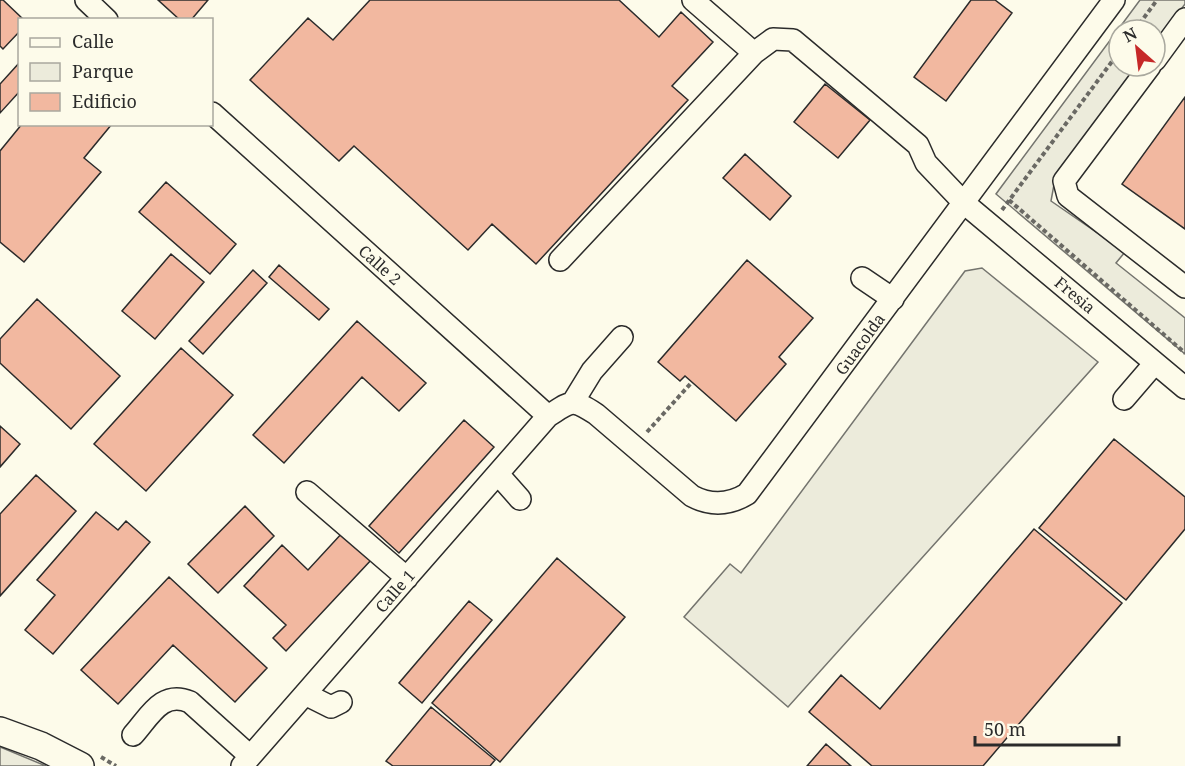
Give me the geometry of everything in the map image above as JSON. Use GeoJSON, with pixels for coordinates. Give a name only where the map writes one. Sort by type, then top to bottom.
{"type":"FeatureCollection","features":[{"type":"Feature","properties":{"kind":"main road"},"geometry":{"type":"LineString","coordinates":[[0,731],[41,746],[80,766]]}},
{"type":"Feature","properties":{"kind":"street"},"geometry":{"type":"LineString","coordinates":[[86,0],[105,18]]}},
{"type":"Feature","properties":{"kind":"street"},"geometry":{"type":"LineString","coordinates":[[560,260],[754,52],[693,0]]}},
{"type":"Feature","properties":{"kind":"street","name":"Guacolda"},"geometry":{"type":"LineString","coordinates":[[573,402],[596,414],[692,496],[701,500],[722,503],[740,498],[754,487],[1114,0]]}},
{"type":"Feature","properties":{"kind":"street"},"geometry":{"type":"LineString","coordinates":[[1167,44],[1185,19]]}},
{"type":"Feature","properties":{"kind":"street","name":"Fresia"},"geometry":{"type":"LineString","coordinates":[[754,52],[774,39],[793,40],[918,145],[927,164],[964,202],[1184,387]]}},
{"type":"Feature","properties":{"kind":"street"},"geometry":{"type":"LineString","coordinates":[[1141,78],[1065,181],[1068,196],[1185,287]]}},
{"type":"Feature","properties":{"kind":"street","name":"Calle 2"},"geometry":{"type":"LineString","coordinates":[[213,114],[548,416]]}},
{"type":"Feature","properties":{"kind":"street"},"geometry":{"type":"LineString","coordinates":[[862,278],[893,299]]}},
{"type":"Feature","properties":{"kind":"street"},"geometry":{"type":"LineString","coordinates":[[548,416],[573,402],[592,372],[622,337]]}},
{"type":"Feature","properties":{"kind":"street"},"geometry":{"type":"LineString","coordinates":[[1124,399],[1155,363]]}},
{"type":"Feature","properties":{"kind":"street","name":"Calle 1"},"geometry":{"type":"LineString","coordinates":[[246,761],[548,416]]}},
{"type":"Feature","properties":{"kind":"street"},"geometry":{"type":"LineString","coordinates":[[498,474],[520,499]]}},
{"type":"Feature","properties":{"kind":"street"},"geometry":{"type":"LineString","coordinates":[[307,492],[407,578]]}},
{"type":"Feature","properties":{"kind":"street"},"geometry":{"type":"LineString","coordinates":[[305,694],[330,707],[341,702]]}},
{"type":"Feature","properties":{"kind":"street"},"geometry":{"type":"LineString","coordinates":[[133,735],[159,706],[171,698],[180,697],[190,702],[246,761]]}},
{"type":"Feature","properties":{"kind":"path"},"geometry":{"type":"LineString","coordinates":[[1144,18],[1157,0]]}},
{"type":"Feature","properties":{"kind":"path"},"geometry":{"type":"LineString","coordinates":[[991,225],[1107,68]]}},
{"type":"Feature","properties":{"kind":"path"},"geometry":{"type":"LineString","coordinates":[[1010,200],[1185,353]]}},
{"type":"Feature","properties":{"kind":"path"},"geometry":{"type":"LineString","coordinates":[[635,446],[692,382]]}},
{"type":"Feature","properties":{"kind":"green space"},"geometry":{"type":"Polygon","coordinates":[[[1140,0],[1185,0],[1185,4],[1167,29],[1167,18],[1127,18],[1140,0]]]}},
{"type":"Feature","properties":{"kind":"green space"},"geometry":{"type":"Polygon","coordinates":[[[1107,44],[1107,78],[1130,78],[1055,179],[1051,201],[1125,252],[1116,263],[1185,318],[1185,354],[996,194],[1107,44]]]}},
{"type":"Feature","properties":{"kind":"green space"},"geometry":{"type":"Polygon","coordinates":[[[982,268],[1098,362],[788,707],[684,617],[730,564],[741,573],[965,271],[982,268]]]}},
{"type":"Feature","properties":{"kind":"green space"},"geometry":{"type":"Polygon","coordinates":[[[0,747],[46,766],[0,766],[0,747]]]}},
{"type":"Feature","properties":{"kind":"building"},"geometry":{"type":"Polygon","coordinates":[[[0,0],[3,0],[22,18],[18,18],[18,33],[3,49],[0,46],[0,0]]]}},
{"type":"Feature","properties":{"kind":"building"},"geometry":{"type":"Polygon","coordinates":[[[158,0],[208,0],[193,18],[178,18],[158,0]]]}},
{"type":"Feature","properties":{"kind":"building"},"geometry":{"type":"Polygon","coordinates":[[[370,0],[619,0],[659,37],[681,12],[713,42],[672,86],[688,100],[536,264],[492,224],[468,250],[354,146],[339,161],[250,80],[308,18],[333,40],[370,0]]]}},
{"type":"Feature","properties":{"kind":"building"},"geometry":{"type":"Polygon","coordinates":[[[971,0],[995,0],[1012,13],[946,101],[914,77],[971,0]]]}},
{"type":"Feature","properties":{"kind":"building"},"geometry":{"type":"Polygon","coordinates":[[[18,64],[18,93],[0,113],[0,84],[18,64]]]}},
{"type":"Feature","properties":{"kind":"building"},"geometry":{"type":"Polygon","coordinates":[[[825,84],[870,120],[838,158],[794,122],[825,84]]]}},
{"type":"Feature","properties":{"kind":"building"},"geometry":{"type":"Polygon","coordinates":[[[1185,97],[1185,229],[1122,184],[1185,97]]]}},
{"type":"Feature","properties":{"kind":"building"},"geometry":{"type":"Polygon","coordinates":[[[20,126],[110,126],[84,158],[101,172],[24,262],[0,242],[0,151],[20,126]]]}},
{"type":"Feature","properties":{"kind":"building"},"geometry":{"type":"Polygon","coordinates":[[[745,154],[791,196],[770,220],[723,178],[745,154]]]}},
{"type":"Feature","properties":{"kind":"building"},"geometry":{"type":"Polygon","coordinates":[[[166,182],[236,244],[210,274],[139,212],[166,182]]]}},
{"type":"Feature","properties":{"kind":"building"},"geometry":{"type":"Polygon","coordinates":[[[171,254],[204,282],[155,339],[122,311],[171,254]]]}},
{"type":"Feature","properties":{"kind":"building"},"geometry":{"type":"Polygon","coordinates":[[[747,260],[813,318],[779,357],[786,364],[736,421],[685,376],[680,381],[658,362],[747,260]]]}},
{"type":"Feature","properties":{"kind":"building"},"geometry":{"type":"Polygon","coordinates":[[[279,265],[329,309],[319,320],[269,277],[279,265]]]}},
{"type":"Feature","properties":{"kind":"building"},"geometry":{"type":"Polygon","coordinates":[[[253,270],[267,283],[203,354],[189,341],[253,270]]]}},
{"type":"Feature","properties":{"kind":"building"},"geometry":{"type":"Polygon","coordinates":[[[37,299],[120,376],[71,429],[0,363],[0,339],[37,299]]]}},
{"type":"Feature","properties":{"kind":"building"},"geometry":{"type":"Polygon","coordinates":[[[357,321],[426,383],[399,411],[362,377],[284,463],[253,435],[357,321]]]}},
{"type":"Feature","properties":{"kind":"building"},"geometry":{"type":"Polygon","coordinates":[[[181,348],[233,395],[146,491],[94,444],[181,348]]]}},
{"type":"Feature","properties":{"kind":"building"},"geometry":{"type":"Polygon","coordinates":[[[464,420],[494,447],[399,553],[369,526],[464,420]]]}},
{"type":"Feature","properties":{"kind":"building"},"geometry":{"type":"Polygon","coordinates":[[[0,426],[20,444],[0,467],[0,426]]]}},
{"type":"Feature","properties":{"kind":"building"},"geometry":{"type":"Polygon","coordinates":[[[1114,439],[1185,497],[1185,529],[1126,600],[1039,528],[1114,439]]]}},
{"type":"Feature","properties":{"kind":"building"},"geometry":{"type":"Polygon","coordinates":[[[36,475],[76,511],[0,596],[0,514],[36,475]]]}},
{"type":"Feature","properties":{"kind":"building"},"geometry":{"type":"Polygon","coordinates":[[[245,506],[274,536],[218,593],[188,564],[245,506]]]}},
{"type":"Feature","properties":{"kind":"building"},"geometry":{"type":"Polygon","coordinates":[[[96,512],[118,530],[126,521],[150,542],[53,654],[25,630],[55,595],[37,580],[96,512]]]}},
{"type":"Feature","properties":{"kind":"building"},"geometry":{"type":"Polygon","coordinates":[[[1034,529],[1122,603],[983,766],[872,766],[809,712],[841,675],[880,709],[1034,529]]]}},
{"type":"Feature","properties":{"kind":"building"},"geometry":{"type":"Polygon","coordinates":[[[343,532],[372,559],[286,651],[273,638],[286,625],[244,586],[282,545],[308,570],[343,532]]]}},
{"type":"Feature","properties":{"kind":"building"},"geometry":{"type":"Polygon","coordinates":[[[557,558],[625,617],[500,762],[432,703],[557,558]]]}},
{"type":"Feature","properties":{"kind":"building"},"geometry":{"type":"Polygon","coordinates":[[[169,577],[267,668],[235,702],[173,645],[118,704],[81,670],[169,577]]]}},
{"type":"Feature","properties":{"kind":"building"},"geometry":{"type":"Polygon","coordinates":[[[469,601],[492,620],[422,703],[399,683],[469,601]]]}},
{"type":"Feature","properties":{"kind":"building"},"geometry":{"type":"Polygon","coordinates":[[[431,707],[495,760],[490,766],[393,766],[386,761],[431,707]]]}},
{"type":"Feature","properties":{"kind":"building"},"geometry":{"type":"Polygon","coordinates":[[[826,744],[851,766],[807,766],[826,744]]]}}]}
